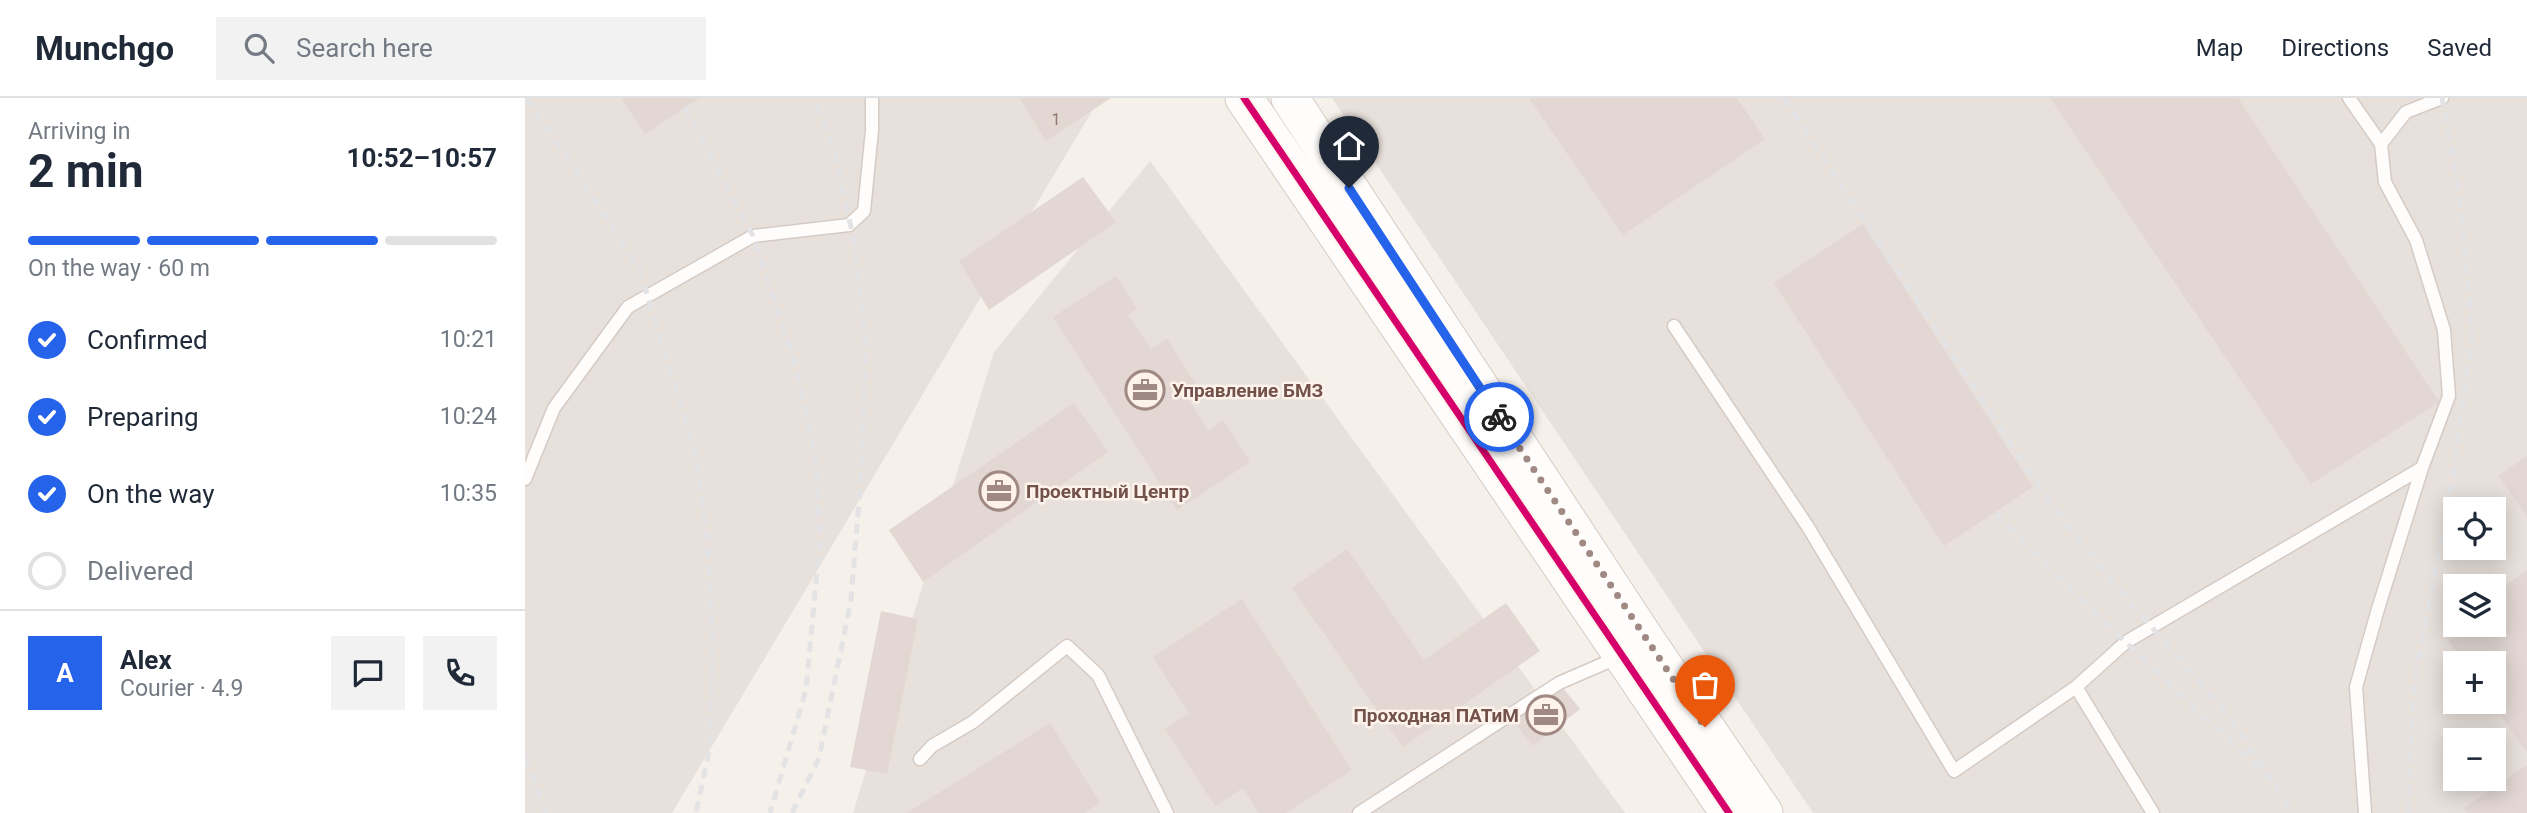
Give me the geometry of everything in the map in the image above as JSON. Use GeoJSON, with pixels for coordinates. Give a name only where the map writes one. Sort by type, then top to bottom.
{"type":"FeatureCollection","features":[{"type":"Feature","properties":{"kind":"street"},"geometry":{"type":"LineString","coordinates":[[1244,98],[1634,648],[1764,813]]}},
{"type":"Feature","properties":{"kind":"street"},"geometry":{"type":"LineString","coordinates":[[1290,98],[1634,648],[1729,813]]}},
{"type":"Feature","properties":{"kind":"lane"},"geometry":{"type":"LineString","coordinates":[[525,479],[554,408],[628,307],[753,236],[849,225],[864,211],[873,130],[872,98]]}},
{"type":"Feature","properties":{"kind":"lane"},"geometry":{"type":"LineString","coordinates":[[2349,98],[2381,144],[2385,182],[2416,240],[2444,330],[2449,397],[2422,468],[2356,687],[2365,813]]}},
{"type":"Feature","properties":{"kind":"lane"},"geometry":{"type":"LineString","coordinates":[[2381,144],[2406,112],[2442,98]]}},
{"type":"Feature","properties":{"kind":"lane"},"geometry":{"type":"LineString","coordinates":[[1674,326],[1808,527],[1954,771],[2076,687],[2126,642],[2422,468]]}},
{"type":"Feature","properties":{"kind":"lane"},"geometry":{"type":"LineString","coordinates":[[921,759],[932,746],[973,722],[1067,646],[1098,675],[1167,813]]}},
{"type":"Feature","properties":{"kind":"lane"},"geometry":{"type":"LineString","coordinates":[[1359,813],[1559,683],[1634,648]]}},
{"type":"Feature","properties":{"kind":"lane"},"geometry":{"type":"LineString","coordinates":[[2076,687],[2154,813]]}},
{"type":"Feature","properties":{"kind":"shaded area"},"geometry":{"type":"Polygon","coordinates":[[[525,98],[1100,98],[672,813],[525,813],[525,98]]]}},
{"type":"Feature","properties":{"kind":"shaded area"},"geometry":{"type":"Polygon","coordinates":[[[1332,98],[2527,98],[2527,813],[1813,813],[1332,98]]]}},
{"type":"Feature","properties":{"kind":"shaded area"},"geometry":{"type":"Polygon","coordinates":[[[1150,161],[1625,813],[853,813],[994,352],[1150,161]]]}},
{"type":"Feature","properties":{"kind":"building"},"geometry":{"type":"Polygon","coordinates":[[[621,98],[699,98],[645,134],[621,98]]]}},
{"type":"Feature","properties":{"kind":"building"},"geometry":{"type":"Polygon","coordinates":[[[1019,98],[1111,98],[1046,141],[1019,98]]]}},
{"type":"Feature","properties":{"kind":"building"},"geometry":{"type":"Polygon","coordinates":[[[1529,98],[1737,98],[1765,139],[1623,235],[1529,98]]]}},
{"type":"Feature","properties":{"kind":"building"},"geometry":{"type":"Polygon","coordinates":[[[2050,98],[2238,98],[2439,402],[2311,484],[2050,98]]]}},
{"type":"Feature","properties":{"kind":"building"},"geometry":{"type":"Polygon","coordinates":[[[1083,177],[1116,222],[989,310],[959,261],[1083,177]]]}},
{"type":"Feature","properties":{"kind":"building"},"geometry":{"type":"Polygon","coordinates":[[[1863,224],[2033,487],[1944,546],[1774,283],[1863,224]]]}},
{"type":"Feature","properties":{"kind":"building","name":"Управление БМЗ"},"geometry":{"type":"Polygon","coordinates":[[[1116,276],[1137,309],[1128,315],[1151,349],[1167,339],[1197,386],[1185,394],[1208,431],[1223,420],[1250,462],[1177,510],[1053,317],[1116,276]]]}},
{"type":"Feature","properties":{"kind":"building","name":"Проектный Центр"},"geometry":{"type":"Polygon","coordinates":[[[1074,403],[1108,452],[923,582],[889,530],[1074,403]]]}},
{"type":"Feature","properties":{"kind":"building"},"geometry":{"type":"Polygon","coordinates":[[[2527,456],[2527,516],[2498,476],[2527,456]]]}},
{"type":"Feature","properties":{"kind":"building"},"geometry":{"type":"Polygon","coordinates":[[[1347,549],[1424,660],[1506,603],[1540,651],[1403,747],[1292,588],[1347,549]]]}},
{"type":"Feature","properties":{"kind":"building"},"geometry":{"type":"Polygon","coordinates":[[[2527,570],[2527,752],[2500,714],[2506,714],[2506,651],[2456,651],[2446,637],[2506,637],[2506,585],[2527,570]]]}},
{"type":"Feature","properties":{"kind":"building"},"geometry":{"type":"Polygon","coordinates":[[[1242,599],[1352,770],[1286,813],[1259,813],[1243,788],[1215,806],[1165,729],[1189,713],[1153,657],[1242,599]]]}},
{"type":"Feature","properties":{"kind":"building"},"geometry":{"type":"Polygon","coordinates":[[[881,611],[918,619],[887,774],[850,767],[881,611]]]}},
{"type":"Feature","properties":{"kind":"building","name":"Проходная ПАТиМ"},"geometry":{"type":"Polygon","coordinates":[[[1559,683],[1580,709],[1533,746],[1513,720],[1559,683]]]}},
{"type":"Feature","properties":{"kind":"building"},"geometry":{"type":"Polygon","coordinates":[[[1050,723],[1100,803],[1084,813],[907,813],[1050,723]]]}},
{"type":"Feature","properties":{"kind":"building"},"geometry":{"type":"Polygon","coordinates":[[[2527,765],[2527,813],[2467,813],[2464,808],[2489,791],[2506,791],[2506,779],[2527,765]]]}},
{"type":"Feature","properties":{"kind":"railway"},"geometry":{"type":"LineString","coordinates":[[526,98],[640,271],[695,452],[707,534],[713,644],[709,751],[696,813]]}},
{"type":"Feature","properties":{"kind":"railway"},"geometry":{"type":"LineString","coordinates":[[792,813],[819,758],[851,600],[861,476],[866,347],[854,241],[836,158],[815,98]]}},
{"type":"Feature","properties":{"kind":"railway"},"geometry":{"type":"LineString","coordinates":[[1784,98],[2050,503],[2117,587],[2229,716],[2272,781]]}},
{"type":"Feature","properties":{"kind":"railway"},"geometry":{"type":"LineString","coordinates":[[2408,813],[2414,682],[2452,484],[2472,334],[2460,198],[2442,98]]}},
{"type":"Feature","properties":{"kind":"railway"},"geometry":{"type":"LineString","coordinates":[[685,107],[753,236],[795,363],[816,459],[820,539],[806,690],[770,813]]}},
{"type":"Feature","properties":{"kind":"railway"},"geometry":{"type":"LineString","coordinates":[[1995,513],[2052,572],[2272,781],[2292,813]]}},
{"type":"Feature","properties":{"kind":"railway"},"geometry":{"type":"LineString","coordinates":[[525,757],[546,813]]}},
{"type":"Feature","properties":{"kind":"cycle path"},"geometry":{"type":"LineString","coordinates":[[1244,98],[1729,813]]}},
{"type":"Feature","properties":{"kind":"way so far"},"geometry":{"type":"LineString","coordinates":[[1499,417],[1705,727]]}},
{"type":"Feature","properties":{"kind":"place","name":"Управление БМЗ"},"geometry":{"type":"Point","coordinates":[1145,390]}},
{"type":"Feature","properties":{"kind":"place","name":"Проектный Центр"},"geometry":{"type":"Point","coordinates":[999,491]}},
{"type":"Feature","properties":{"kind":"place","name":"Проходная ПАТиМ"},"geometry":{"type":"Point","coordinates":[1546,715]}},
{"type":"Feature","properties":{"kind":"route"},"geometry":{"type":"LineString","coordinates":[[1349,188],[1499,417]]}}]}
